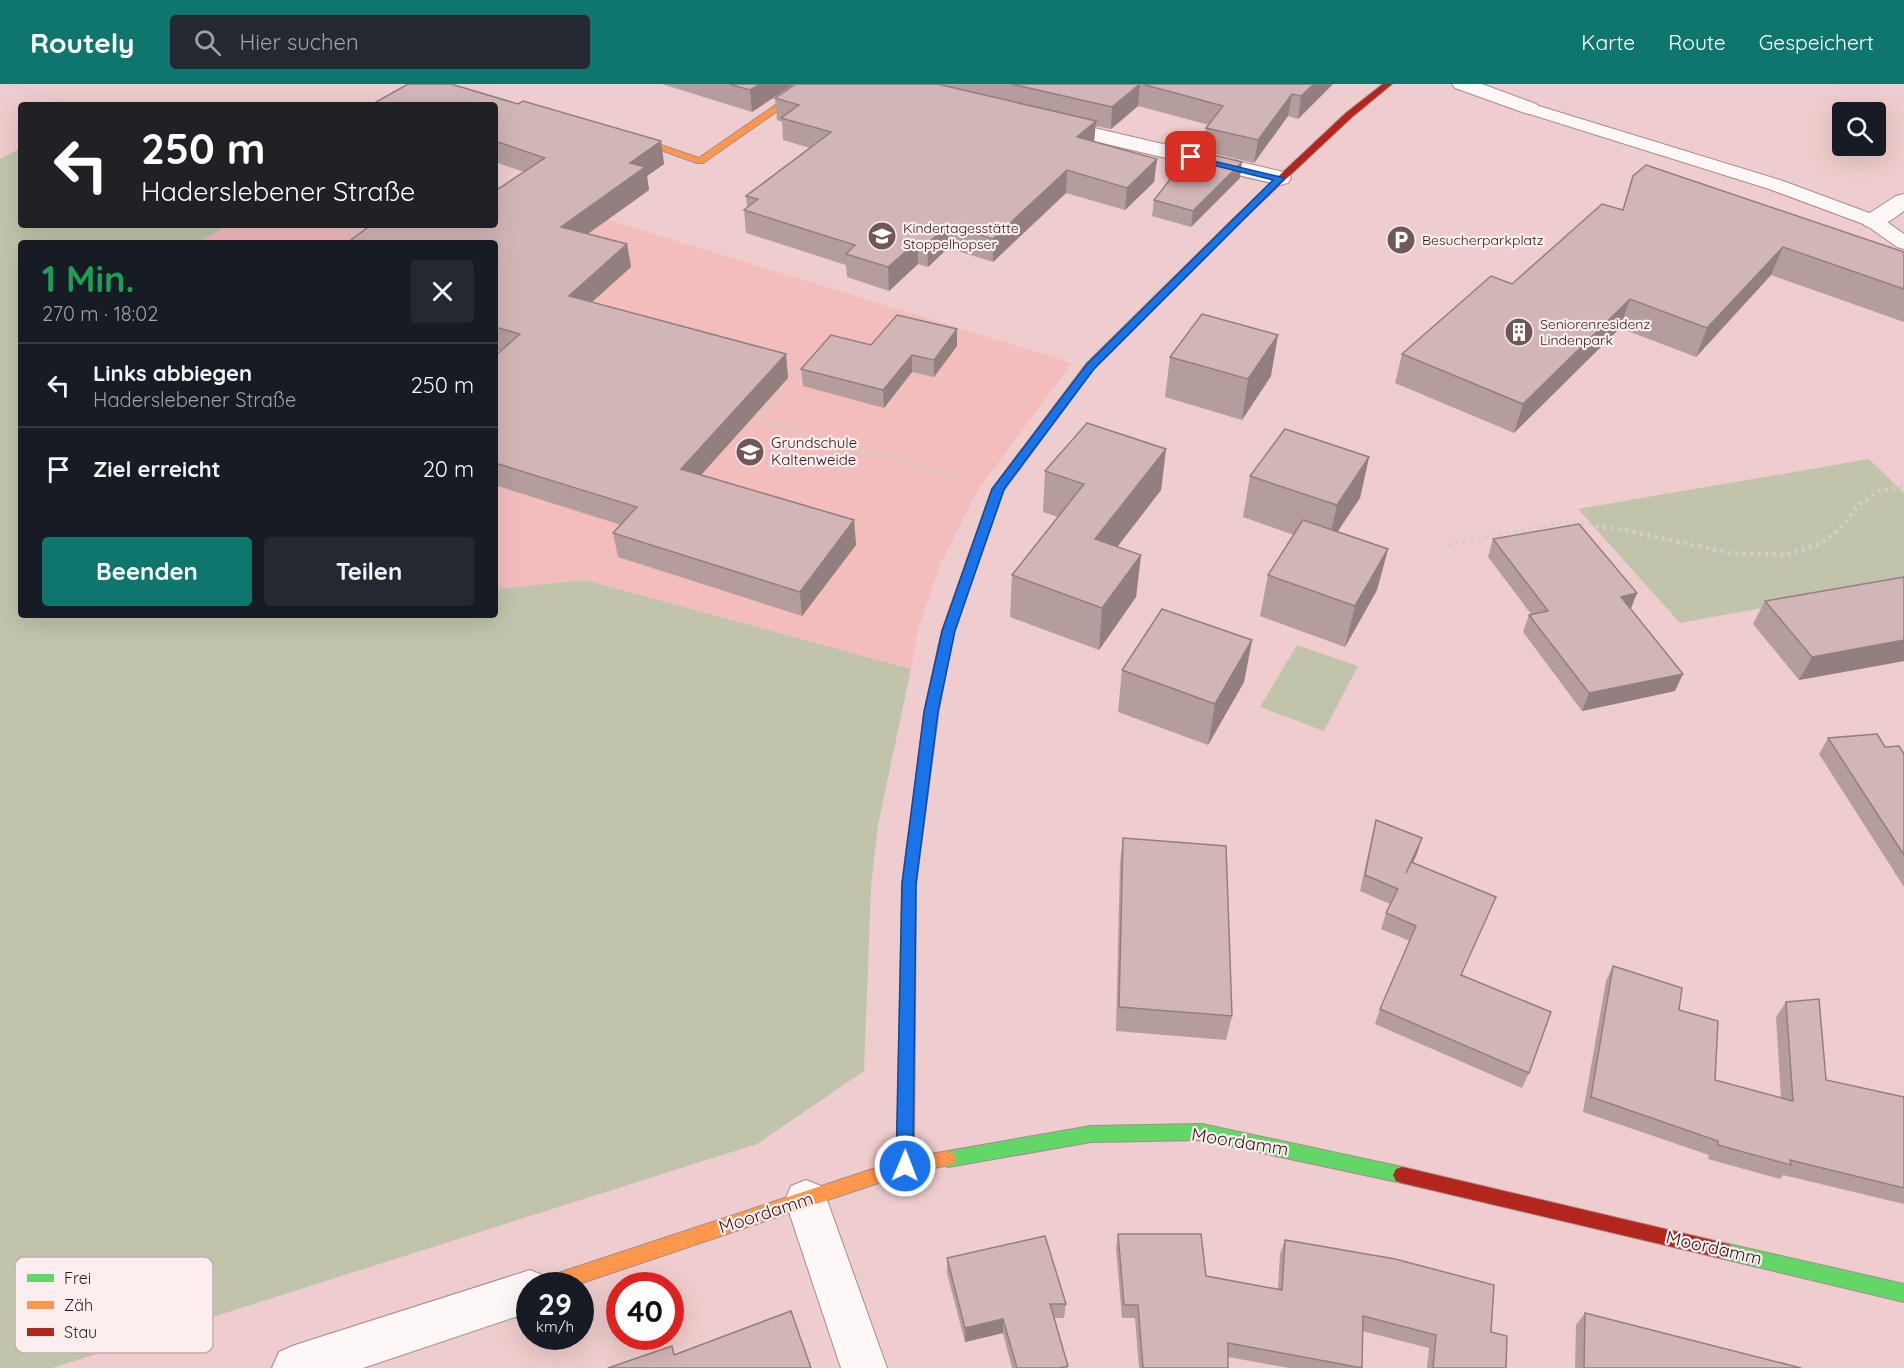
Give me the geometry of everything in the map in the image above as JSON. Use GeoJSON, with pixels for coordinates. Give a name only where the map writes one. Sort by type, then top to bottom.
{"type":"FeatureCollection","features":[{"type":"Feature","properties":{"kind":"street"},"geometry":{"type":"LineString","coordinates":[[610,131],[700,161],[813,84]]}},
{"type":"Feature","properties":{"kind":"street"},"geometry":{"type":"LineString","coordinates":[[905,1166],[909,884],[914,834],[931,712],[948,631],[998,489],[1090,366],[1280,178],[1349,115],[1388,84]]}},
{"type":"Feature","properties":{"kind":"street"},"geometry":{"type":"LineString","coordinates":[[1462,84],[1529,108]]}},
{"type":"Feature","properties":{"kind":"street"},"geometry":{"type":"LineString","coordinates":[[1028,119],[1280,178]]}},
{"type":"Feature","properties":{"kind":"street"},"geometry":{"type":"LineString","coordinates":[[1873,220],[1904,201]]}},
{"type":"Feature","properties":{"kind":"street","name":"Moordamm"},"geometry":{"type":"LineString","coordinates":[[588,1272],[905,1166],[1091,1134],[1202,1132],[1315,1155],[1904,1293]]}},
{"type":"Feature","properties":{"kind":"street"},"geometry":{"type":"LineString","coordinates":[[806,1200],[864,1368]]}},
{"type":"Feature","properties":{"kind":"street"},"geometry":{"type":"LineString","coordinates":[[295,1368],[516,1296]]}},
{"type":"Feature","properties":{"kind":"lane"},"geometry":{"type":"LineString","coordinates":[[1529,108],[1776,185],[1873,220],[1904,243]]}},
{"type":"Feature","properties":{"kind":"path"},"geometry":{"type":"LineString","coordinates":[[8,84],[65,102]]}},
{"type":"Feature","properties":{"kind":"path"},"geometry":{"type":"LineString","coordinates":[[778,367],[801,373],[757,420],[998,489]]}},
{"type":"Feature","properties":{"kind":"path"},"geometry":{"type":"LineString","coordinates":[[1448,545],[1565,522],[1620,529],[1730,553],[1787,555],[1821,543],[1840,528],[1859,505],[1879,491],[1904,486]]}},
{"type":"Feature","properties":{"kind":"shaded area","name":"Grundschule Kaltenweide"},"geometry":{"type":"Polygon","coordinates":[[[498,186],[1072,363],[977,491],[941,563],[918,629],[911,669],[585,580],[498,589],[498,240],[203,240],[224,228],[498,228],[498,186]]]}},
{"type":"Feature","properties":{"kind":"green space"},"geometry":{"type":"Polygon","coordinates":[[[18,150],[18,228],[224,228],[203,240],[18,240],[18,618],[498,618],[498,589],[585,580],[911,669],[878,825],[871,887],[864,1071],[757,1144],[213,1317],[213,1257],[15,1257],[15,1353],[99,1353],[52,1368],[0,1368],[0,159],[18,150]]]}},
{"type":"Feature","properties":{"kind":"green space"},"geometry":{"type":"Polygon","coordinates":[[[1869,459],[1904,493],[1904,582],[1680,623],[1578,509],[1869,459]]]}},
{"type":"Feature","properties":{"kind":"green space"},"geometry":{"type":"Polygon","coordinates":[[[1297,645],[1358,666],[1324,731],[1260,707],[1297,645]]]}},
{"type":"Feature","properties":{"kind":"building"},"geometry":{"type":"Polygon","coordinates":[[[408,84],[451,84],[518,104],[523,101],[661,141],[630,163],[645,167],[561,227],[627,244],[569,296],[786,354],[681,469],[854,520],[800,592],[613,533],[637,507],[498,464],[498,353],[520,334],[498,328],[498,240],[351,240],[367,228],[498,228],[498,189],[545,158],[498,142],[498,102],[376,102],[408,84]]]}},
{"type":"Feature","properties":{"kind":"building"},"geometry":{"type":"Polygon","coordinates":[[[729,84],[760,84],[750,90],[729,84]]]}},
{"type":"Feature","properties":{"kind":"building"},"geometry":{"type":"Polygon","coordinates":[[[796,84],[937,84],[1096,121],[1077,137],[1157,159],[1127,188],[1067,170],[993,239],[948,225],[927,244],[918,241],[888,267],[846,254],[855,245],[744,210],[758,199],[746,196],[831,132],[781,118],[799,105],[775,98],[796,84]]]}},
{"type":"Feature","properties":{"kind":"building"},"geometry":{"type":"Polygon","coordinates":[[[1011,84],[1140,84],[1112,107],[1011,84]]]}},
{"type":"Feature","properties":{"kind":"building"},"geometry":{"type":"Polygon","coordinates":[[[1142,84],[1314,84],[1301,96],[1292,94],[1258,140],[1206,128],[1223,106],[1142,84]]]}},
{"type":"Feature","properties":{"kind":"building"},"geometry":{"type":"Polygon","coordinates":[[[1193,150],[1242,162],[1193,211],[1154,200],[1193,150]]]}},
{"type":"Feature","properties":{"kind":"building"},"geometry":{"type":"Polygon","coordinates":[[[1646,165],[1904,252],[1904,289],[1783,247],[1707,328],[1630,299],[1523,404],[1402,354],[1491,276],[1512,284],[1602,204],[1623,210],[1633,176],[1646,165]]]}},
{"type":"Feature","properties":{"kind":"building"},"geometry":{"type":"Polygon","coordinates":[[[1202,314],[1278,335],[1248,379],[1170,357],[1202,314]]]}},
{"type":"Feature","properties":{"kind":"building"},"geometry":{"type":"Polygon","coordinates":[[[897,315],[957,329],[934,360],[912,355],[883,390],[801,369],[831,335],[871,345],[897,315]]]}},
{"type":"Feature","properties":{"kind":"building"},"geometry":{"type":"Polygon","coordinates":[[[1087,423],[1166,449],[1095,539],[1141,555],[1102,608],[1012,575],[1084,484],[1045,471],[1087,423]]]}},
{"type":"Feature","properties":{"kind":"building"},"geometry":{"type":"Polygon","coordinates":[[[1285,429],[1369,457],[1337,505],[1250,476],[1285,429]]]}},
{"type":"Feature","properties":{"kind":"building"},"geometry":{"type":"Polygon","coordinates":[[[1303,520],[1388,549],[1355,606],[1268,575],[1303,520]]]}},
{"type":"Feature","properties":{"kind":"building"},"geometry":{"type":"Polygon","coordinates":[[[1579,524],[1637,593],[1621,597],[1683,674],[1589,693],[1529,615],[1548,611],[1493,539],[1579,524]]]}},
{"type":"Feature","properties":{"kind":"building"},"geometry":{"type":"Polygon","coordinates":[[[1904,577],[1904,640],[1812,657],[1765,601],[1904,577]]]}},
{"type":"Feature","properties":{"kind":"building"},"geometry":{"type":"Polygon","coordinates":[[[1162,609],[1252,640],[1215,704],[1122,670],[1162,609]]]}},
{"type":"Feature","properties":{"kind":"building"},"geometry":{"type":"Polygon","coordinates":[[[1877,734],[1885,747],[1899,746],[1904,754],[1904,855],[1828,738],[1877,734]]]}},
{"type":"Feature","properties":{"kind":"building"},"geometry":{"type":"Polygon","coordinates":[[[1376,820],[1422,838],[1411,862],[1496,897],[1461,975],[1551,1012],[1529,1073],[1380,1009],[1416,926],[1386,913],[1398,889],[1365,875],[1376,820]]]}},
{"type":"Feature","properties":{"kind":"building"},"geometry":{"type":"Polygon","coordinates":[[[1123,838],[1226,846],[1232,1016],[1119,1007],[1123,838]]]}},
{"type":"Feature","properties":{"kind":"building"},"geometry":{"type":"Polygon","coordinates":[[[1613,966],[1682,988],[1679,1010],[1718,1021],[1715,1080],[1793,1101],[1786,1002],[1819,999],[1826,1080],[1904,1097],[1904,1188],[1790,1160],[1791,1165],[1718,1145],[1718,1141],[1591,1097],[1613,966]]]}},
{"type":"Feature","properties":{"kind":"building"},"geometry":{"type":"Polygon","coordinates":[[[1118,1234],[1201,1234],[1206,1276],[1282,1290],[1285,1240],[1395,1259],[1494,1285],[1491,1332],[1507,1336],[1506,1368],[1433,1368],[1436,1335],[1363,1316],[1362,1368],[1228,1343],[1228,1368],[1143,1368],[1138,1305],[1124,1305],[1118,1234]]]}},
{"type":"Feature","properties":{"kind":"building"},"geometry":{"type":"Polygon","coordinates":[[[1045,1236],[1066,1304],[1050,1304],[1068,1366],[1017,1368],[1003,1319],[965,1328],[947,1258],[1045,1236]]]}},
{"type":"Feature","properties":{"kind":"building"},"geometry":{"type":"Polygon","coordinates":[[[791,1311],[811,1368],[608,1368],[660,1350],[673,1350],[674,1355],[791,1311]]]}},
{"type":"Feature","properties":{"kind":"building"},"geometry":{"type":"Polygon","coordinates":[[[1585,1313],[1801,1368],[1584,1368],[1585,1313]]]}},
{"type":"Feature","properties":{"kind":"traffic: fast"},"geometry":{"type":"LineString","coordinates":[[932,708],[948,631],[998,489],[1090,366],[1235,222]]}},
{"type":"Feature","properties":{"kind":"traffic: fast"},"geometry":{"type":"LineString","coordinates":[[948,1159],[1091,1134],[1202,1132],[1402,1175]]}},
{"type":"Feature","properties":{"kind":"traffic: fast"},"geometry":{"type":"LineString","coordinates":[[1724,1251],[1904,1293]]}},
{"type":"Feature","properties":{"kind":"traffic: slow"},"geometry":{"type":"LineString","coordinates":[[620,134],[700,161],[812,84]]}},
{"type":"Feature","properties":{"kind":"traffic: slow"},"geometry":{"type":"LineString","coordinates":[[905,1166],[909,884],[932,708]]}},
{"type":"Feature","properties":{"kind":"traffic: slow"},"geometry":{"type":"LineString","coordinates":[[588,1272],[905,1166],[948,1159]]}},
{"type":"Feature","properties":{"kind":"traffic: jam"},"geometry":{"type":"LineString","coordinates":[[1235,222],[1349,115],[1388,84]]}},
{"type":"Feature","properties":{"kind":"traffic: jam"},"geometry":{"type":"LineString","coordinates":[[1402,1175],[1724,1251]]}},
{"type":"Feature","properties":{"kind":"place","name":"Kindertagesstätte Stoppelhopser"},"geometry":{"type":"Point","coordinates":[882,236]}},
{"type":"Feature","properties":{"kind":"place","name":"Besucherparkplatz"},"geometry":{"type":"Point","coordinates":[1401,240]}},
{"type":"Feature","properties":{"kind":"place","name":"Seniorenresidenz Lindenpark"},"geometry":{"type":"Point","coordinates":[1519,332]}},
{"type":"Feature","properties":{"kind":"place","name":"Grundschule Kaltenweide"},"geometry":{"type":"Point","coordinates":[750,452]}},
{"type":"Feature","properties":{"kind":"route"},"geometry":{"type":"LineString","coordinates":[[905,1166],[909,884],[931,712],[948,631],[998,489],[1052,415],[1090,366],[1280,178],[1191,157]]}}]}
